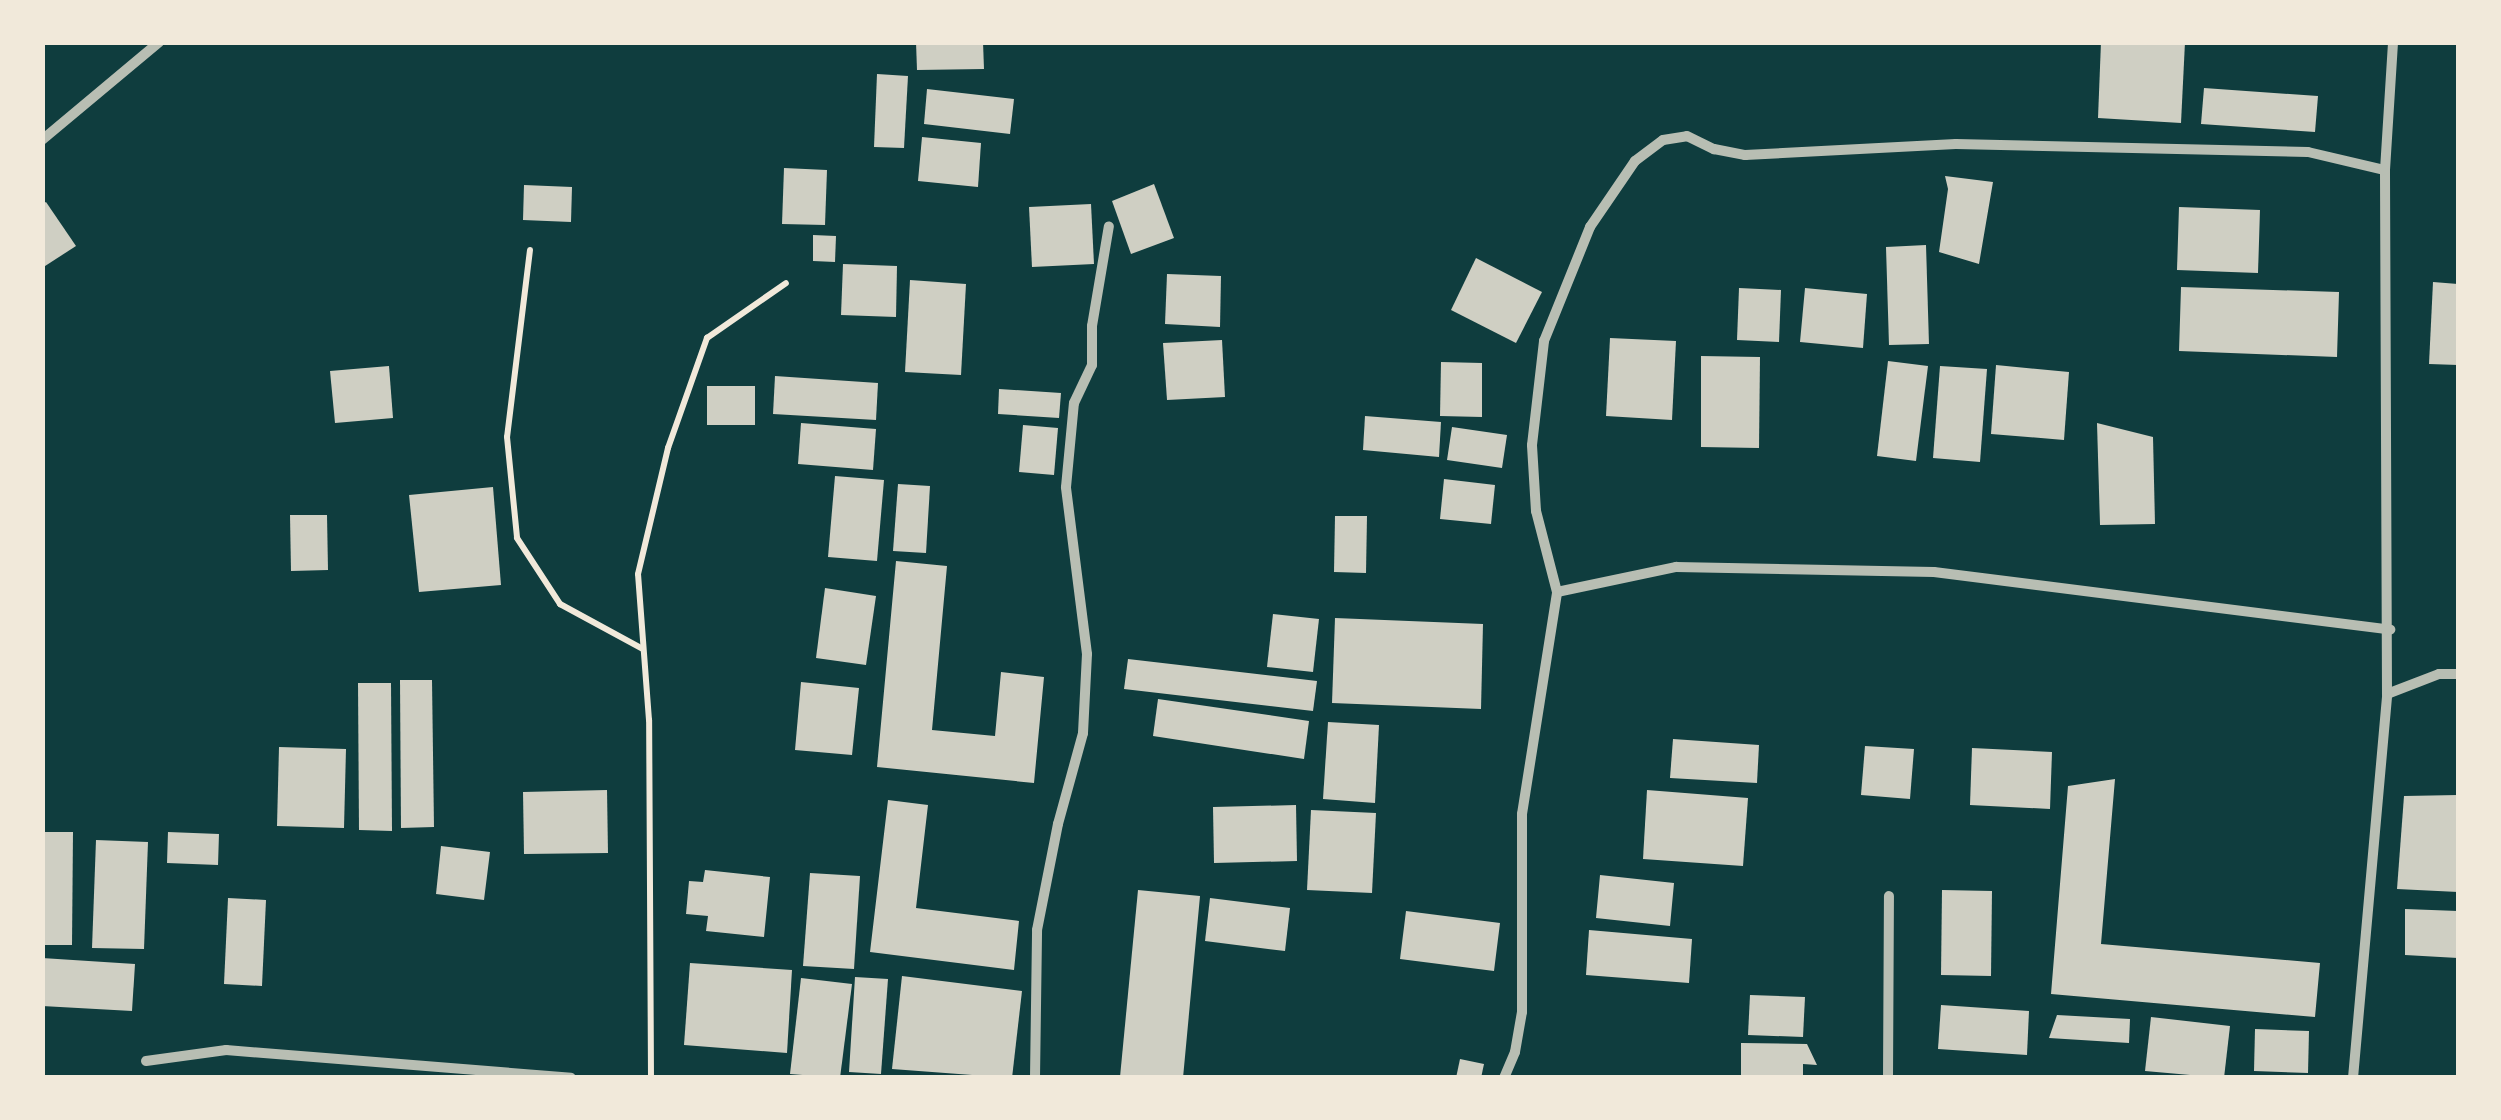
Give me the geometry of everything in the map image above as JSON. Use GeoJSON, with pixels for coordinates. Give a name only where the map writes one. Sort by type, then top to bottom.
{"type":"FeatureCollection","features":[{"type":"Feature","properties":{"kind":"street"},"geometry":{"type":"LineString","coordinates":[[42,140],[159,42]]}},
{"type":"Feature","properties":{"kind":"street"},"geometry":{"type":"LineString","coordinates":[[2353,1078],[2388,694],[2386,170],[2393,42]]}},
{"type":"Feature","properties":{"kind":"street"},"geometry":{"type":"LineString","coordinates":[[1504,1078],[1515,1052],[1522,1012],[1522,814],[1557,592],[1536,511],[1532,445],[1544,340],[1590,228],[1636,161],[1663,140],[1688,136],[1714,150],[1745,155],[1956,144],[2308,152],[2386,170]]}},
{"type":"Feature","properties":{"kind":"street"},"geometry":{"type":"LineString","coordinates":[[1036,1078],[1038,930],[1058,824],[1083,733],[1087,654],[1066,487],[1074,403],[1092,365],[1092,326],[1109,226]]}},
{"type":"Feature","properties":{"kind":"street"},"geometry":{"type":"LineString","coordinates":[[1557,592],[1676,567],[1934,572],[2390,630]]}},
{"type":"Feature","properties":{"kind":"street"},"geometry":{"type":"LineString","coordinates":[[2388,694],[2439,674],[2458,674]]}},
{"type":"Feature","properties":{"kind":"street"},"geometry":{"type":"LineString","coordinates":[[1888,1078],[1889,896]]}},
{"type":"Feature","properties":{"kind":"street"},"geometry":{"type":"LineString","coordinates":[[146,1061],[226,1050],[571,1078]]}},
{"type":"Feature","properties":{"kind":"path"},"geometry":{"type":"LineString","coordinates":[[530,250],[507,438],[517,538],[560,604],[644,650]]}},
{"type":"Feature","properties":{"kind":"path"},"geometry":{"type":"LineString","coordinates":[[651,1078],[649,720],[638,574],[668,448],[707,338],[786,283]]}},
{"type":"Feature","properties":{"kind":"building"},"geometry":{"type":"Polygon","coordinates":[[[916,42],[983,42],[984,69],[917,70],[916,42]]]}},
{"type":"Feature","properties":{"kind":"building"},"geometry":{"type":"Polygon","coordinates":[[[2101,42],[2185,42],[2181,123],[2098,118],[2101,42]]]}},
{"type":"Feature","properties":{"kind":"building"},"geometry":{"type":"Polygon","coordinates":[[[877,74],[908,76],[904,148],[874,147],[877,74]]]}},
{"type":"Feature","properties":{"kind":"building"},"geometry":{"type":"Polygon","coordinates":[[[2204,88],[2318,96],[2315,132],[2201,124],[2204,88]]]}},
{"type":"Feature","properties":{"kind":"building"},"geometry":{"type":"Polygon","coordinates":[[[927,89],[1014,99],[1010,134],[924,124],[927,89]]]}},
{"type":"Feature","properties":{"kind":"building"},"geometry":{"type":"Polygon","coordinates":[[[922,137],[981,143],[978,187],[918,181],[922,137]]]}},
{"type":"Feature","properties":{"kind":"building"},"geometry":{"type":"Polygon","coordinates":[[[784,168],[827,170],[825,225],[782,224],[784,168]]]}},
{"type":"Feature","properties":{"kind":"building"},"geometry":{"type":"Polygon","coordinates":[[[1945,176],[1993,182],[1979,264],[1939,252],[1948,189],[1945,176]]]}},
{"type":"Feature","properties":{"kind":"building"},"geometry":{"type":"Polygon","coordinates":[[[1154,184],[1174,238],[1131,254],[1112,201],[1154,184]]]}},
{"type":"Feature","properties":{"kind":"building"},"geometry":{"type":"Polygon","coordinates":[[[524,185],[572,187],[571,222],[523,220],[524,185]]]}},
{"type":"Feature","properties":{"kind":"building"},"geometry":{"type":"Polygon","coordinates":[[[46,202],[76,246],[42,268],[42,204],[46,202]]]}},
{"type":"Feature","properties":{"kind":"building"},"geometry":{"type":"Polygon","coordinates":[[[1091,204],[1094,264],[1032,267],[1029,207],[1091,204]]]}},
{"type":"Feature","properties":{"kind":"building"},"geometry":{"type":"Polygon","coordinates":[[[2179,207],[2260,210],[2258,273],[2177,270],[2179,207]]]}},
{"type":"Feature","properties":{"kind":"building"},"geometry":{"type":"Polygon","coordinates":[[[813,235],[836,236],[835,262],[813,261],[813,235]]]}},
{"type":"Feature","properties":{"kind":"building"},"geometry":{"type":"Polygon","coordinates":[[[1926,245],[1929,344],[1889,345],[1886,247],[1926,245]]]}},
{"type":"Feature","properties":{"kind":"building"},"geometry":{"type":"Polygon","coordinates":[[[1476,258],[1542,292],[1516,343],[1451,310],[1476,258]]]}},
{"type":"Feature","properties":{"kind":"building"},"geometry":{"type":"Polygon","coordinates":[[[843,264],[897,266],[896,317],[841,315],[843,264]]]}},
{"type":"Feature","properties":{"kind":"building"},"geometry":{"type":"Polygon","coordinates":[[[1167,274],[1221,276],[1220,327],[1165,324],[1167,274]]]}},
{"type":"Feature","properties":{"kind":"building"},"geometry":{"type":"Polygon","coordinates":[[[910,280],[966,284],[961,375],[905,372],[910,280]]]}},
{"type":"Feature","properties":{"kind":"building"},"geometry":{"type":"Polygon","coordinates":[[[2433,282],[2458,284],[2458,365],[2429,364],[2433,282]]]}},
{"type":"Feature","properties":{"kind":"building"},"geometry":{"type":"Polygon","coordinates":[[[2181,287],[2339,292],[2337,357],[2179,351],[2181,287]]]}},
{"type":"Feature","properties":{"kind":"building"},"geometry":{"type":"Polygon","coordinates":[[[1739,288],[1781,290],[1779,342],[1737,340],[1739,288]]]}},
{"type":"Feature","properties":{"kind":"building"},"geometry":{"type":"Polygon","coordinates":[[[1805,288],[1867,294],[1863,348],[1800,342],[1805,288]]]}},
{"type":"Feature","properties":{"kind":"building"},"geometry":{"type":"Polygon","coordinates":[[[1610,338],[1676,341],[1672,420],[1606,416],[1610,338]]]}},
{"type":"Feature","properties":{"kind":"building"},"geometry":{"type":"Polygon","coordinates":[[[1222,340],[1225,397],[1167,400],[1163,343],[1222,340]]]}},
{"type":"Feature","properties":{"kind":"building"},"geometry":{"type":"Polygon","coordinates":[[[1701,356],[1760,357],[1759,448],[1701,447],[1701,356]]]}},
{"type":"Feature","properties":{"kind":"building"},"geometry":{"type":"Polygon","coordinates":[[[1888,361],[1928,366],[1916,461],[1877,456],[1888,361]]]}},
{"type":"Feature","properties":{"kind":"building"},"geometry":{"type":"Polygon","coordinates":[[[1441,362],[1482,363],[1482,417],[1440,416],[1441,362]]]}},
{"type":"Feature","properties":{"kind":"building"},"geometry":{"type":"Polygon","coordinates":[[[1996,365],[2069,372],[2064,440],[1991,434],[1996,365]]]}},
{"type":"Feature","properties":{"kind":"building"},"geometry":{"type":"Polygon","coordinates":[[[389,366],[393,418],[335,423],[330,371],[389,366]]]}},
{"type":"Feature","properties":{"kind":"building"},"geometry":{"type":"Polygon","coordinates":[[[1940,366],[1987,369],[1980,462],[1933,458],[1940,366]]]}},
{"type":"Feature","properties":{"kind":"building"},"geometry":{"type":"Polygon","coordinates":[[[775,376],[878,383],[876,420],[773,414],[775,376]]]}},
{"type":"Feature","properties":{"kind":"building"},"geometry":{"type":"Polygon","coordinates":[[[707,386],[755,386],[755,425],[707,425],[707,386]]]}},
{"type":"Feature","properties":{"kind":"building"},"geometry":{"type":"Polygon","coordinates":[[[999,389],[1061,393],[1059,418],[998,414],[999,389]]]}},
{"type":"Feature","properties":{"kind":"building"},"geometry":{"type":"Polygon","coordinates":[[[1365,416],[1441,422],[1439,457],[1363,450],[1365,416]]]}},
{"type":"Feature","properties":{"kind":"building"},"geometry":{"type":"Polygon","coordinates":[[[801,423],[876,429],[873,470],[798,464],[801,423]]]}},
{"type":"Feature","properties":{"kind":"building"},"geometry":{"type":"Polygon","coordinates":[[[2097,423],[2153,437],[2155,524],[2100,525],[2097,423]]]}},
{"type":"Feature","properties":{"kind":"building"},"geometry":{"type":"Polygon","coordinates":[[[1023,425],[1058,428],[1054,475],[1019,472],[1023,425]]]}},
{"type":"Feature","properties":{"kind":"building"},"geometry":{"type":"Polygon","coordinates":[[[1452,427],[1507,435],[1502,468],[1447,460],[1452,427]]]}},
{"type":"Feature","properties":{"kind":"building"},"geometry":{"type":"Polygon","coordinates":[[[835,476],[884,480],[877,561],[828,557],[835,476]]]}},
{"type":"Feature","properties":{"kind":"building"},"geometry":{"type":"Polygon","coordinates":[[[1444,479],[1495,485],[1491,524],[1440,519],[1444,479]]]}},
{"type":"Feature","properties":{"kind":"building"},"geometry":{"type":"Polygon","coordinates":[[[898,484],[930,486],[926,553],[893,551],[898,484]]]}},
{"type":"Feature","properties":{"kind":"building"},"geometry":{"type":"Polygon","coordinates":[[[493,487],[501,585],[419,592],[409,495],[493,487]]]}},
{"type":"Feature","properties":{"kind":"building"},"geometry":{"type":"Polygon","coordinates":[[[290,515],[327,515],[328,570],[291,571],[290,515]]]}},
{"type":"Feature","properties":{"kind":"building"},"geometry":{"type":"Polygon","coordinates":[[[1335,516],[1367,516],[1366,573],[1334,572],[1335,516]]]}},
{"type":"Feature","properties":{"kind":"building"},"geometry":{"type":"Polygon","coordinates":[[[896,561],[947,566],[932,730],[995,736],[1001,672],[1044,677],[1034,783],[877,767],[896,561]]]}},
{"type":"Feature","properties":{"kind":"building"},"geometry":{"type":"Polygon","coordinates":[[[825,588],[876,596],[866,665],[816,658],[825,588]]]}},
{"type":"Feature","properties":{"kind":"building"},"geometry":{"type":"Polygon","coordinates":[[[1273,614],[1319,619],[1313,672],[1267,667],[1273,614]]]}},
{"type":"Feature","properties":{"kind":"building"},"geometry":{"type":"Polygon","coordinates":[[[1335,618],[1483,624],[1481,709],[1332,703],[1335,618]]]}},
{"type":"Feature","properties":{"kind":"building"},"geometry":{"type":"Polygon","coordinates":[[[1128,659],[1317,681],[1313,711],[1124,689],[1128,659]]]}},
{"type":"Feature","properties":{"kind":"building"},"geometry":{"type":"Polygon","coordinates":[[[400,680],[432,680],[434,827],[401,828],[400,680]]]}},
{"type":"Feature","properties":{"kind":"building"},"geometry":{"type":"Polygon","coordinates":[[[801,682],[859,688],[852,755],[795,750],[801,682]]]}},
{"type":"Feature","properties":{"kind":"building"},"geometry":{"type":"Polygon","coordinates":[[[358,683],[391,683],[392,831],[359,830],[358,683]]]}},
{"type":"Feature","properties":{"kind":"building"},"geometry":{"type":"Polygon","coordinates":[[[1158,699],[1309,721],[1304,759],[1153,736],[1158,699]]]}},
{"type":"Feature","properties":{"kind":"building"},"geometry":{"type":"Polygon","coordinates":[[[1328,722],[1379,725],[1375,803],[1323,799],[1328,722]]]}},
{"type":"Feature","properties":{"kind":"building"},"geometry":{"type":"Polygon","coordinates":[[[1673,739],[1759,745],[1757,783],[1670,778],[1673,739]]]}},
{"type":"Feature","properties":{"kind":"building"},"geometry":{"type":"Polygon","coordinates":[[[1865,746],[1914,749],[1910,799],[1861,795],[1865,746]]]}},
{"type":"Feature","properties":{"kind":"building"},"geometry":{"type":"Polygon","coordinates":[[[279,747],[346,749],[344,828],[277,826],[279,747]]]}},
{"type":"Feature","properties":{"kind":"building"},"geometry":{"type":"Polygon","coordinates":[[[1972,748],[2052,752],[2050,809],[1970,805],[1972,748]]]}},
{"type":"Feature","properties":{"kind":"building"},"geometry":{"type":"Polygon","coordinates":[[[2115,779],[2101,944],[2320,963],[2315,1017],[2051,994],[2068,786],[2115,779]]]}},
{"type":"Feature","properties":{"kind":"building"},"geometry":{"type":"Polygon","coordinates":[[[607,790],[608,853],[524,854],[523,792],[607,790]]]}},
{"type":"Feature","properties":{"kind":"building"},"geometry":{"type":"Polygon","coordinates":[[[1647,790],[1748,798],[1743,866],[1643,859],[1647,790]]]}},
{"type":"Feature","properties":{"kind":"building"},"geometry":{"type":"Polygon","coordinates":[[[2458,795],[2458,892],[2397,889],[2404,796],[2458,795]]]}},
{"type":"Feature","properties":{"kind":"building"},"geometry":{"type":"Polygon","coordinates":[[[888,800],[928,805],[916,908],[1019,921],[1014,970],[870,952],[888,800]]]}},
{"type":"Feature","properties":{"kind":"building"},"geometry":{"type":"Polygon","coordinates":[[[1296,805],[1297,861],[1214,863],[1213,807],[1296,805]]]}},
{"type":"Feature","properties":{"kind":"building"},"geometry":{"type":"Polygon","coordinates":[[[1311,810],[1376,813],[1372,893],[1307,890],[1311,810]]]}},
{"type":"Feature","properties":{"kind":"building"},"geometry":{"type":"Polygon","coordinates":[[[42,832],[73,832],[72,945],[42,945],[42,832]]]}},
{"type":"Feature","properties":{"kind":"building"},"geometry":{"type":"Polygon","coordinates":[[[168,832],[219,834],[218,865],[167,863],[168,832]]]}},
{"type":"Feature","properties":{"kind":"building"},"geometry":{"type":"Polygon","coordinates":[[[96,840],[148,842],[144,949],[92,948],[96,840]]]}},
{"type":"Feature","properties":{"kind":"building"},"geometry":{"type":"Polygon","coordinates":[[[441,846],[490,852],[484,900],[436,894],[441,846]]]}},
{"type":"Feature","properties":{"kind":"building"},"geometry":{"type":"Polygon","coordinates":[[[705,870],[770,877],[764,937],[706,931],[708,916],[686,914],[689,881],[703,882],[705,870]]]}},
{"type":"Feature","properties":{"kind":"building"},"geometry":{"type":"Polygon","coordinates":[[[810,873],[860,876],[854,969],[803,966],[810,873]]]}},
{"type":"Feature","properties":{"kind":"building"},"geometry":{"type":"Polygon","coordinates":[[[1600,875],[1674,883],[1670,926],[1596,918],[1600,875]]]}},
{"type":"Feature","properties":{"kind":"building"},"geometry":{"type":"Polygon","coordinates":[[[1138,890],[1200,896],[1183,1078],[1120,1077],[1138,890]]]}},
{"type":"Feature","properties":{"kind":"building"},"geometry":{"type":"Polygon","coordinates":[[[1942,890],[1992,891],[1991,976],[1941,975],[1942,890]]]}},
{"type":"Feature","properties":{"kind":"building"},"geometry":{"type":"Polygon","coordinates":[[[228,898],[266,900],[262,986],[224,984],[228,898]]]}},
{"type":"Feature","properties":{"kind":"building"},"geometry":{"type":"Polygon","coordinates":[[[1210,898],[1290,908],[1285,951],[1205,941],[1210,898]]]}},
{"type":"Feature","properties":{"kind":"building"},"geometry":{"type":"Polygon","coordinates":[[[2405,909],[2458,911],[2458,958],[2405,955],[2405,909]]]}},
{"type":"Feature","properties":{"kind":"building"},"geometry":{"type":"Polygon","coordinates":[[[1406,911],[1500,923],[1494,971],[1400,959],[1406,911]]]}},
{"type":"Feature","properties":{"kind":"building"},"geometry":{"type":"Polygon","coordinates":[[[1589,930],[1692,939],[1689,983],[1586,975],[1589,930]]]}},
{"type":"Feature","properties":{"kind":"building"},"geometry":{"type":"Polygon","coordinates":[[[42,958],[135,964],[132,1011],[42,1006],[42,958]]]}},
{"type":"Feature","properties":{"kind":"building"},"geometry":{"type":"Polygon","coordinates":[[[690,963],[792,970],[787,1053],[684,1045],[690,963]]]}},
{"type":"Feature","properties":{"kind":"building"},"geometry":{"type":"Polygon","coordinates":[[[902,976],[1022,991],[1012,1078],[892,1069],[902,976]]]}},
{"type":"Feature","properties":{"kind":"building"},"geometry":{"type":"Polygon","coordinates":[[[855,977],[888,979],[881,1074],[849,1072],[855,977]]]}},
{"type":"Feature","properties":{"kind":"building"},"geometry":{"type":"Polygon","coordinates":[[[801,978],[852,984],[840,1078],[790,1074],[801,978]]]}},
{"type":"Feature","properties":{"kind":"building"},"geometry":{"type":"Polygon","coordinates":[[[1750,995],[1805,997],[1803,1037],[1748,1035],[1750,995]]]}},
{"type":"Feature","properties":{"kind":"building"},"geometry":{"type":"Polygon","coordinates":[[[1941,1005],[2029,1011],[2027,1055],[1938,1049],[1941,1005]]]}},
{"type":"Feature","properties":{"kind":"building"},"geometry":{"type":"Polygon","coordinates":[[[2057,1015],[2130,1019],[2129,1043],[2049,1038],[2057,1015]]]}},
{"type":"Feature","properties":{"kind":"building"},"geometry":{"type":"Polygon","coordinates":[[[2151,1017],[2230,1026],[2224,1078],[2145,1071],[2151,1017]]]}},
{"type":"Feature","properties":{"kind":"building"},"geometry":{"type":"Polygon","coordinates":[[[2255,1029],[2309,1031],[2308,1073],[2254,1071],[2255,1029]]]}},
{"type":"Feature","properties":{"kind":"building"},"geometry":{"type":"Polygon","coordinates":[[[1741,1043],[1807,1044],[1817,1065],[1803,1064],[1803,1078],[1741,1078],[1741,1043]]]}},
{"type":"Feature","properties":{"kind":"building"},"geometry":{"type":"Polygon","coordinates":[[[1460,1059],[1484,1064],[1481,1078],[1456,1078],[1460,1059]]]}}]}
